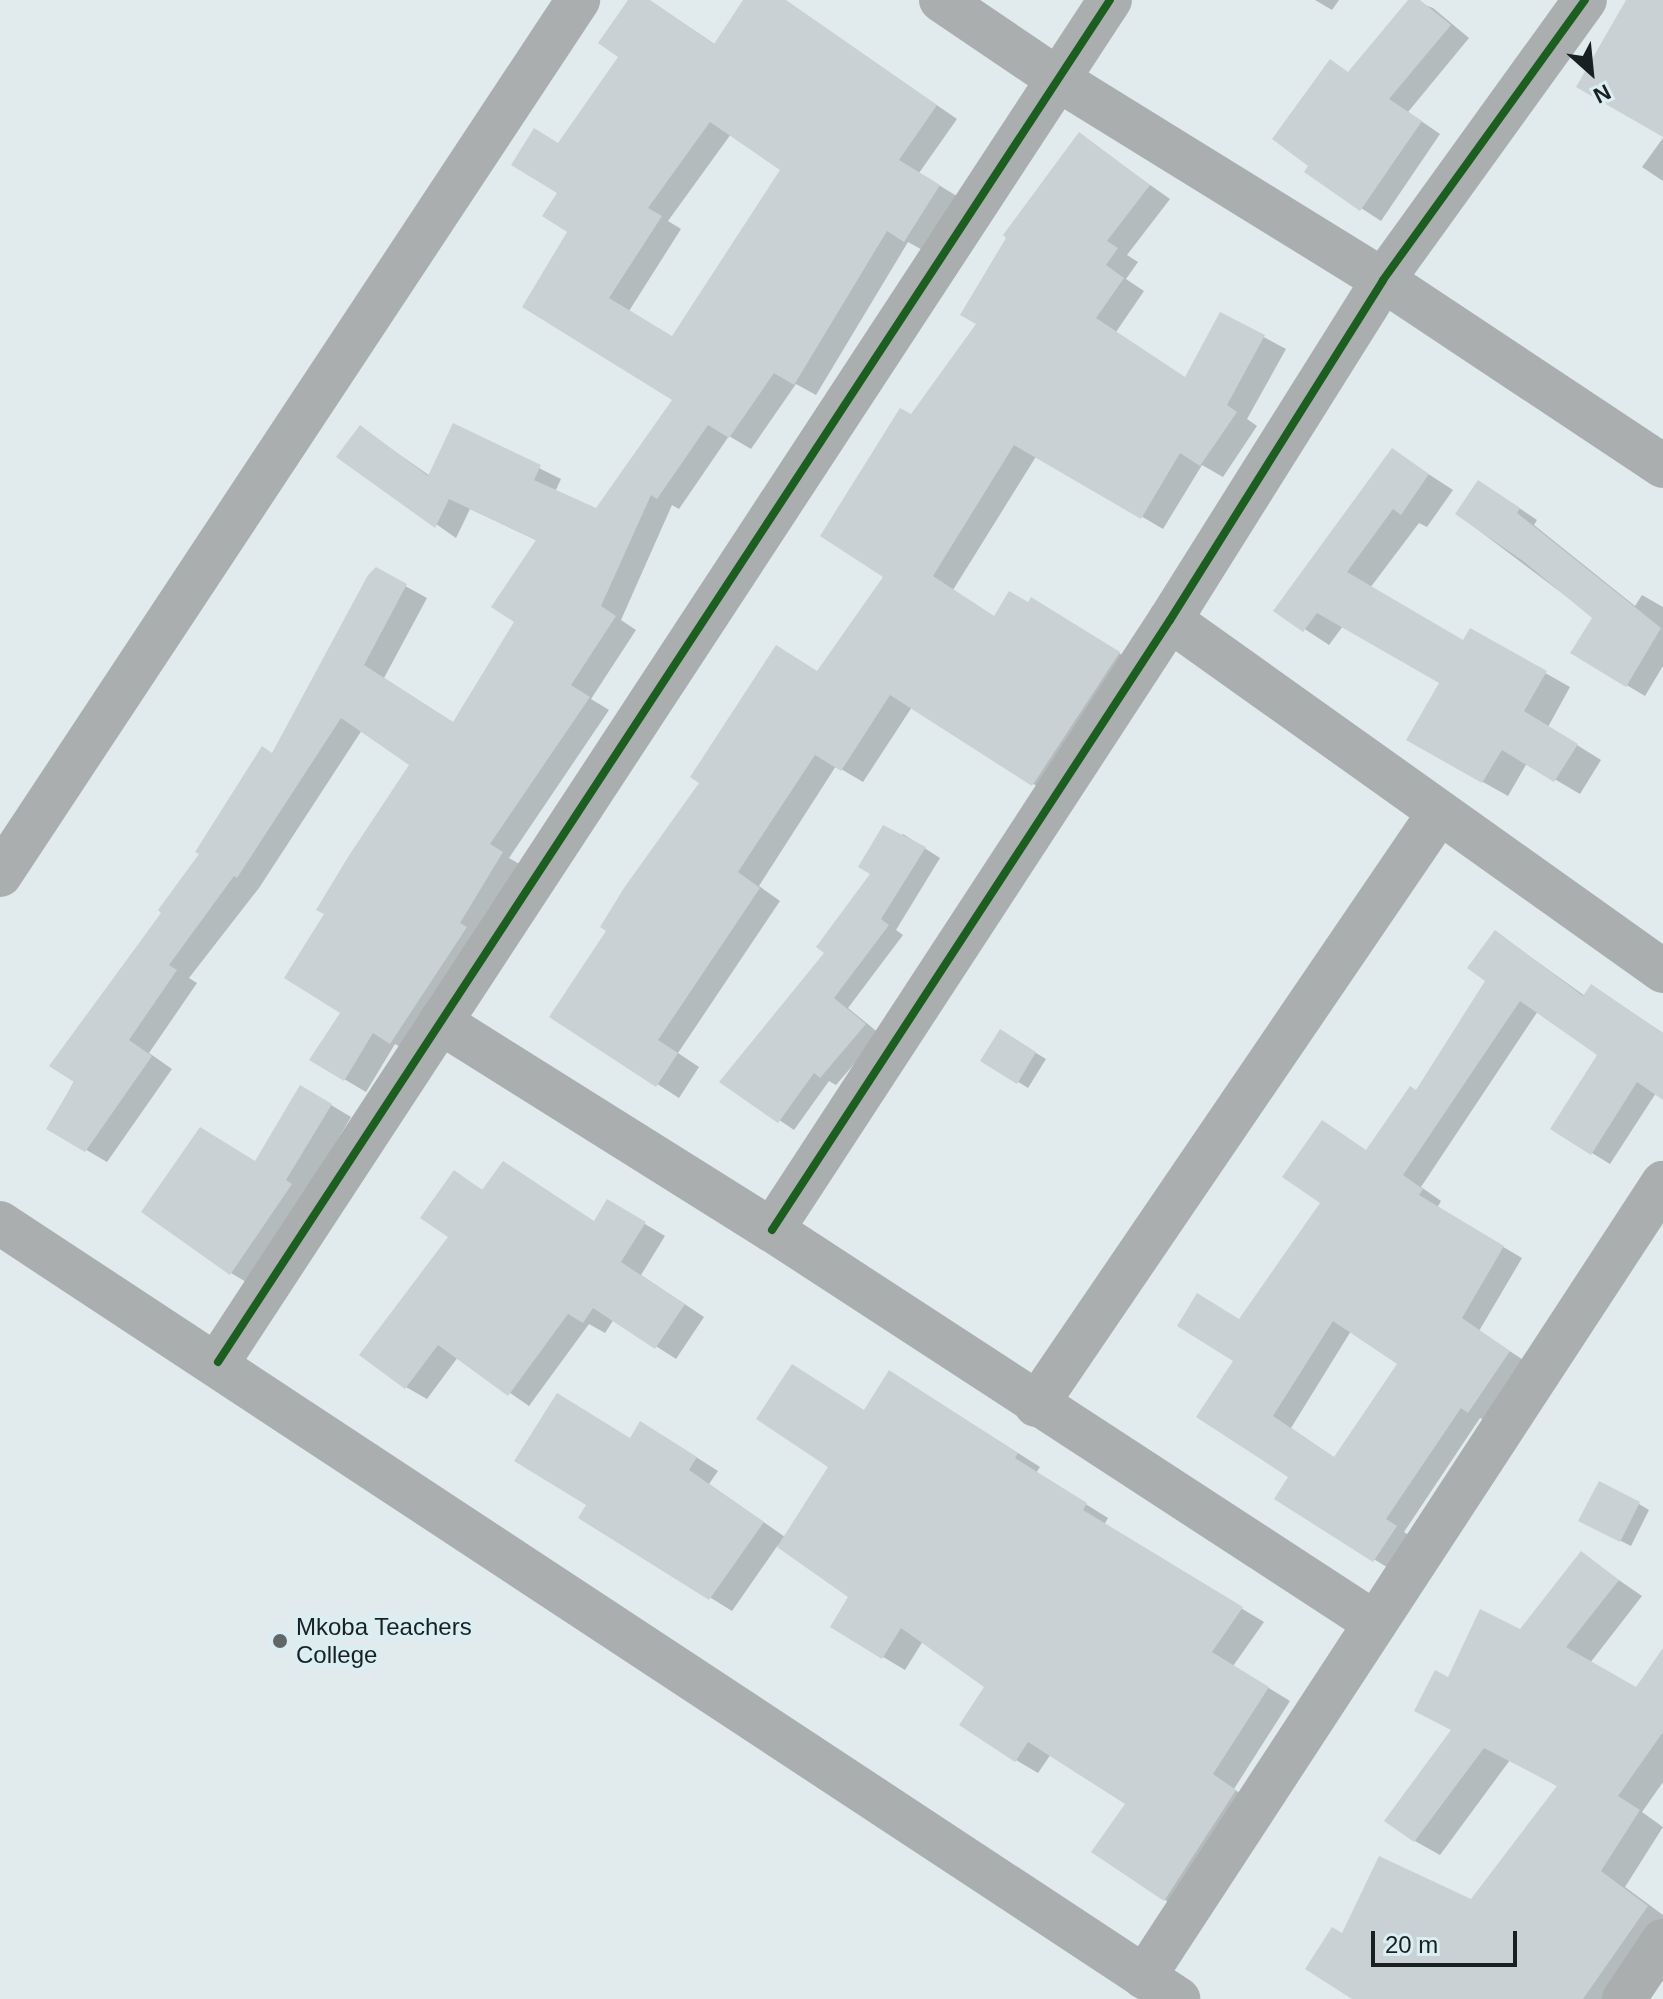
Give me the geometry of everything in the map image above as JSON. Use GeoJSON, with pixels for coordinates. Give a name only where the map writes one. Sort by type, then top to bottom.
{"type":"FeatureCollection","features":[{"type":"Feature","properties":{"kind":"street"},"geometry":{"type":"LineString","coordinates":[[0,875],[578,0]]}},
{"type":"Feature","properties":{"kind":"street"},"geometry":{"type":"LineString","coordinates":[[941,0],[1059,80],[1383,280],[1663,466]]}},
{"type":"Feature","properties":{"kind":"street"},"geometry":{"type":"LineString","coordinates":[[218,1362],[1110,0]]}},
{"type":"Feature","properties":{"kind":"street"},"geometry":{"type":"LineString","coordinates":[[772,1230],[1170,620],[1383,280],[1585,0]]}},
{"type":"Feature","properties":{"kind":"street"},"geometry":{"type":"LineString","coordinates":[[1170,620],[1663,971]]}},
{"type":"Feature","properties":{"kind":"street"},"geometry":{"type":"LineString","coordinates":[[1036,1405],[1439,813]]}},
{"type":"Feature","properties":{"kind":"street"},"geometry":{"type":"LineString","coordinates":[[440,1022],[772,1230],[1036,1405],[1375,1623]]}},
{"type":"Feature","properties":{"kind":"street"},"geometry":{"type":"LineString","coordinates":[[0,1223],[218,1362],[1161,1988],[1375,1623],[1663,1183]]}},
{"type":"Feature","properties":{"kind":"street"},"geometry":{"type":"LineString","coordinates":[[1624,1999],[1663,1941]]}},
{"type":"Feature","properties":{"kind":"building"},"geometry":{"type":"Polygon","coordinates":[[[628,0],[650,0],[714,44],[743,0],[786,0],[937,105],[899,160],[940,185],[904,242],[887,231],[794,385],[774,373],[729,438],[708,425],[657,499],[651,495],[601,606],[616,616],[571,685],[590,697],[490,844],[503,852],[460,923],[467,927],[390,1044],[373,1033],[344,1081],[309,1060],[340,1013],[284,978],[324,914],[316,910],[409,765],[341,718],[237,878],[234,876],[169,965],[177,970],[129,1040],[152,1056],[85,1152],[46,1129],[74,1082],[49,1066],[161,913],[158,910],[199,854],[195,852],[262,746],[272,753],[368,575],[376,567],[407,584],[364,665],[453,722],[514,622],[491,607],[536,540],[449,499],[435,528],[336,457],[360,425],[428,476],[453,423],[541,465],[534,480],[596,508],[672,400],[522,307],[567,232],[542,216],[557,193],[511,165],[534,128],[558,143],[618,57],[598,43],[628,0]],[[710,122],[648,208],[662,216],[609,298],[672,336],[780,170],[710,122]]]}},
{"type":"Feature","properties":{"kind":"building"},"geometry":{"type":"Polygon","coordinates":[[[1408,0],[1420,0],[1451,25],[1389,99],[1422,121],[1360,211],[1304,172],[1308,166],[1272,139],[1330,59],[1348,72],[1408,0]]]}},
{"type":"Feature","properties":{"kind":"building"},"geometry":{"type":"Polygon","coordinates":[[[1626,0],[1663,0],[1663,137],[1576,87],[1626,0]]]}},
{"type":"Feature","properties":{"kind":"building"},"geometry":{"type":"Polygon","coordinates":[[[1079,132],[1150,185],[1107,241],[1118,248],[1106,265],[1124,278],[1096,318],[1185,377],[1220,312],[1265,335],[1227,405],[1237,412],[1200,466],[1180,453],[1141,519],[1014,445],[933,576],[994,616],[1009,591],[1028,602],[1031,597],[1120,652],[1032,786],[890,695],[841,771],[815,755],[738,872],[760,888],[658,1040],[678,1053],[656,1087],[549,1017],[606,931],[600,927],[624,888],[699,783],[690,777],[776,645],[817,671],[883,577],[820,536],[900,408],[911,414],[976,324],[960,315],[1006,238],[1003,235],[1079,132]]]}},
{"type":"Feature","properties":{"kind":"building"},"geometry":{"type":"Polygon","coordinates":[[[1392,448],[1429,474],[1401,515],[1393,509],[1347,572],[1463,640],[1470,628],[1547,671],[1524,711],[1578,744],[1554,782],[1502,750],[1482,783],[1406,740],[1439,683],[1317,613],[1303,632],[1273,611],[1392,448]]]}},
{"type":"Feature","properties":{"kind":"building"},"geometry":{"type":"Polygon","coordinates":[[[1478,480],[1520,508],[1517,513],[1661,628],[1626,687],[1570,653],[1592,618],[1523,561],[1455,514],[1478,480]]]}},
{"type":"Feature","properties":{"kind":"building"},"geometry":{"type":"Polygon","coordinates":[[[883,825],[926,847],[881,919],[889,925],[834,998],[866,1024],[820,1078],[814,1073],[778,1123],[719,1082],[824,953],[816,947],[870,874],[858,867],[883,825]]]}},
{"type":"Feature","properties":{"kind":"building"},"geometry":{"type":"Polygon","coordinates":[[[1495,930],[1583,996],[1591,984],[1663,1033],[1663,1100],[1637,1082],[1591,1155],[1550,1129],[1597,1055],[1520,1001],[1403,1175],[1423,1189],[1419,1195],[1504,1246],[1462,1318],[1510,1351],[1468,1413],[1461,1408],[1386,1519],[1397,1526],[1373,1562],[1274,1499],[1288,1477],[1196,1417],[1233,1361],[1177,1326],[1197,1293],[1239,1319],[1320,1203],[1282,1177],[1322,1120],[1366,1150],[1410,1086],[1416,1090],[1485,981],[1467,968],[1495,930]],[[1333,1321],[1273,1416],[1334,1457],[1397,1364],[1333,1321]]]}},
{"type":"Feature","properties":{"kind":"building"},"geometry":{"type":"Polygon","coordinates":[[[1000,1029],[1036,1052],[1017,1084],[980,1061],[1000,1029]]]}},
{"type":"Feature","properties":{"kind":"building"},"geometry":{"type":"Polygon","coordinates":[[[300,1085],[332,1104],[286,1180],[292,1184],[230,1275],[141,1212],[200,1127],[255,1161],[300,1085]]]}},
{"type":"Feature","properties":{"kind":"building"},"geometry":{"type":"Polygon","coordinates":[[[503,1161],[594,1221],[607,1199],[646,1222],[621,1262],[685,1304],[655,1349],[593,1308],[583,1323],[568,1314],[508,1396],[438,1345],[405,1389],[359,1355],[448,1237],[420,1218],[454,1170],[482,1190],[503,1161]]]}},
{"type":"Feature","properties":{"kind":"building"},"geometry":{"type":"Polygon","coordinates":[[[792,1364],[864,1410],[889,1370],[1018,1453],[1015,1458],[1087,1503],[1083,1510],[1243,1607],[1212,1652],[1269,1687],[1213,1774],[1236,1790],[1164,1901],[1091,1852],[1125,1804],[1028,1742],[1015,1762],[959,1725],[984,1687],[901,1628],[882,1659],[830,1627],[848,1597],[777,1547],[828,1467],[756,1419],[792,1364]]]}},
{"type":"Feature","properties":{"kind":"building"},"geometry":{"type":"Polygon","coordinates":[[[557,1393],[630,1438],[640,1421],[697,1457],[689,1470],[764,1522],[709,1600],[578,1518],[586,1505],[514,1461],[557,1393]]]}},
{"type":"Feature","properties":{"kind":"building"},"geometry":{"type":"Polygon","coordinates":[[[1599,1481],[1640,1502],[1620,1542],[1578,1521],[1599,1481]]]}},
{"type":"Feature","properties":{"kind":"building"},"geometry":{"type":"Polygon","coordinates":[[[1581,1551],[1619,1580],[1566,1647],[1636,1687],[1663,1648],[1663,1732],[1618,1796],[1640,1810],[1601,1871],[1648,1906],[1583,1999],[1352,1999],[1305,1969],[1332,1927],[1342,1933],[1379,1856],[1471,1899],[1557,1786],[1484,1748],[1414,1842],[1384,1821],[1451,1730],[1414,1711],[1435,1670],[1448,1677],[1480,1609],[1520,1629],[1581,1551]]]}},
{"type":"Feature","properties":{"kind":"cycle path"},"geometry":{"type":"LineString","coordinates":[[218,1362],[1110,0]]}},
{"type":"Feature","properties":{"kind":"cycle path"},"geometry":{"type":"LineString","coordinates":[[772,1230],[1170,620],[1383,280],[1585,0]]}},
{"type":"Feature","properties":{"kind":"place","name":"Mkoba Teachers College"},"geometry":{"type":"Point","coordinates":[280,1641]}}]}
